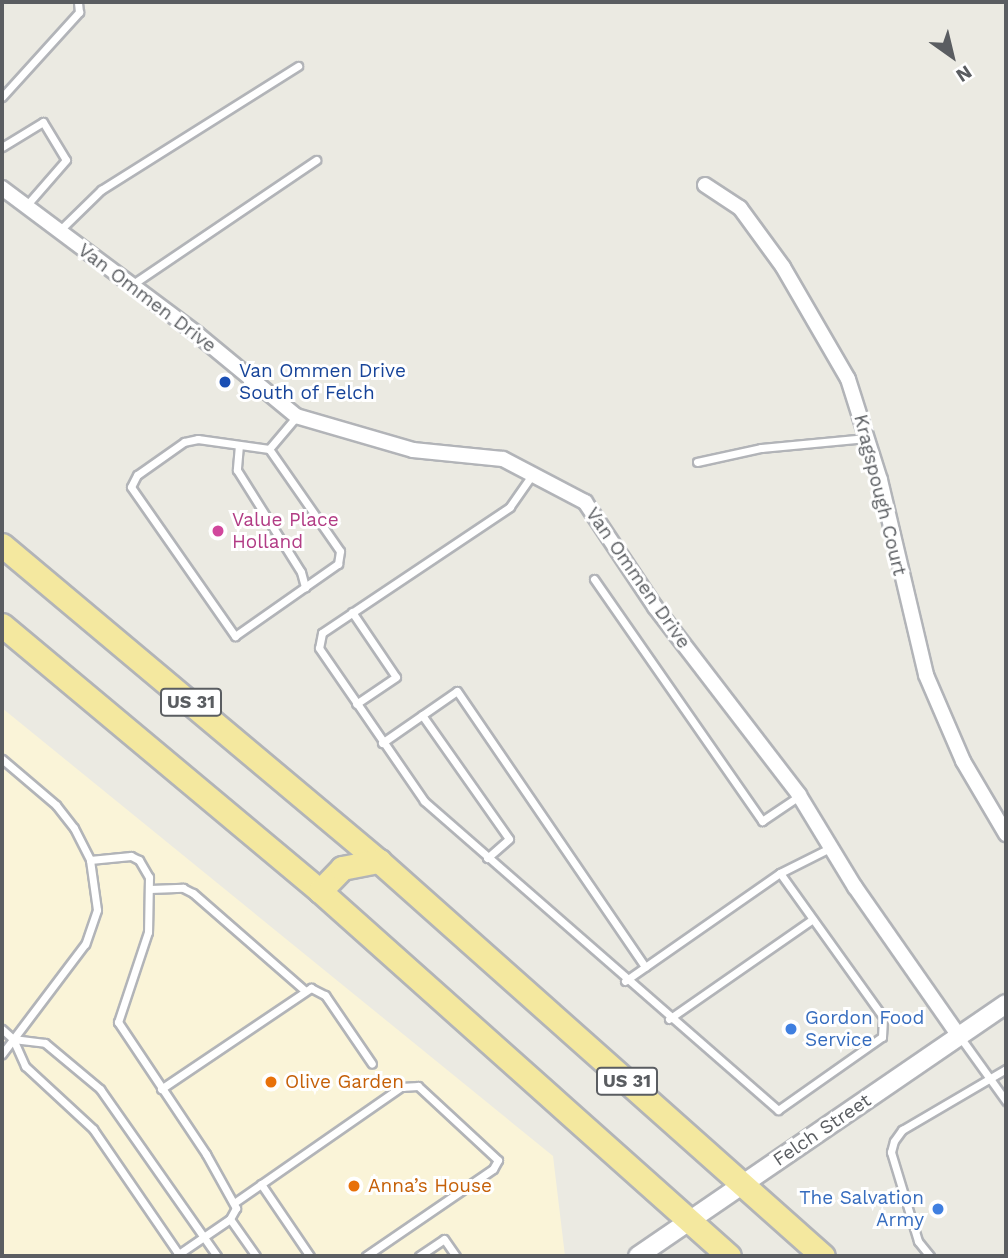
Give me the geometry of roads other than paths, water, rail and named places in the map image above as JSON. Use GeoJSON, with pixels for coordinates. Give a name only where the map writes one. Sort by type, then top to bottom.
{"type":"FeatureCollection","features":[{"type":"Feature","properties":{"kind":"highway","name":"US 31"},"geometry":{"type":"LineString","coordinates":[[2,545],[379,862],[823,1256]]}},
{"type":"Feature","properties":{"kind":"highway"},"geometry":{"type":"LineString","coordinates":[[2,625],[320,891],[729,1256]]}},
{"type":"Feature","properties":{"kind":"highway"},"geometry":{"type":"LineString","coordinates":[[320,891],[342,868],[379,862]]}},
{"type":"Feature","properties":{"kind":"street","name":"Kragspough Court"},"geometry":{"type":"LineString","coordinates":[[705,185],[740,208],[783,267],[848,379],[867,438],[926,675],[962,761],[1006,834]]}},
{"type":"Feature","properties":{"kind":"street","name":"Van Ommen Drive"},"geometry":{"type":"LineString","coordinates":[[2,188],[129,286],[197,334],[296,416],[414,450],[503,458],[585,502],[655,607],[799,795],[830,848],[959,1036]]}},
{"type":"Feature","properties":{"kind":"street","name":"Felch Street"},"geometry":{"type":"LineString","coordinates":[[638,1256],[1006,1004]]}},
{"type":"Feature","properties":{"kind":"lane"},"geometry":{"type":"LineString","coordinates":[[2,97],[79,12],[78,2]]}},
{"type":"Feature","properties":{"kind":"lane"},"geometry":{"type":"LineString","coordinates":[[59,232],[102,190],[298,66]]}},
{"type":"Feature","properties":{"kind":"lane"},"geometry":{"type":"LineString","coordinates":[[2,146],[43,122],[66,160],[26,207]]}},
{"type":"Feature","properties":{"kind":"lane"},"geometry":{"type":"LineString","coordinates":[[129,286],[316,160]]}},
{"type":"Feature","properties":{"kind":"lane"},"geometry":{"type":"LineString","coordinates":[[269,449],[296,416]]}},
{"type":"Feature","properties":{"kind":"lane"},"geometry":{"type":"LineString","coordinates":[[697,462],[761,448],[867,438]]}},
{"type":"Feature","properties":{"kind":"lane"},"geometry":{"type":"LineString","coordinates":[[184,442],[239,445],[269,449],[340,551],[338,564],[235,636],[131,487],[137,475],[184,442]]}},
{"type":"Feature","properties":{"kind":"lane"},"geometry":{"type":"LineString","coordinates":[[239,445],[237,470],[301,572],[306,587]]}},
{"type":"Feature","properties":{"kind":"lane"},"geometry":{"type":"LineString","coordinates":[[532,474],[510,507],[322,633],[319,648],[424,802],[625,981],[778,1110],[882,1037],[883,1017],[780,873]]}},
{"type":"Feature","properties":{"kind":"lane"},"geometry":{"type":"LineString","coordinates":[[594,579],[762,821],[799,795]]}},
{"type":"Feature","properties":{"kind":"lane"},"geometry":{"type":"LineString","coordinates":[[352,612],[396,677],[356,704]]}},
{"type":"Feature","properties":{"kind":"lane"},"geometry":{"type":"LineString","coordinates":[[382,743],[457,691],[645,967]]}},
{"type":"Feature","properties":{"kind":"lane"},"geometry":{"type":"LineString","coordinates":[[422,715],[509,839],[487,858]]}},
{"type":"Feature","properties":{"kind":"lane"},"geometry":{"type":"LineString","coordinates":[[2,759],[61,811],[90,860],[97,894],[93,928],[2,1054]]}},
{"type":"Feature","properties":{"kind":"lane"},"geometry":{"type":"LineString","coordinates":[[625,981],[780,873],[830,848]]}},
{"type":"Feature","properties":{"kind":"lane"},"geometry":{"type":"LineString","coordinates":[[90,860],[131,856],[145,868],[150,889],[143,954],[118,1022],[234,1203]]}},
{"type":"Feature","properties":{"kind":"lane"},"geometry":{"type":"LineString","coordinates":[[150,889],[183,888],[193,893],[304,990]]}},
{"type":"Feature","properties":{"kind":"lane"},"geometry":{"type":"LineString","coordinates":[[669,1019],[813,919]]}},
{"type":"Feature","properties":{"kind":"lane"},"geometry":{"type":"LineString","coordinates":[[161,1089],[304,990],[319,990],[325,995],[372,1064]]}},
{"type":"Feature","properties":{"kind":"lane"},"geometry":{"type":"LineString","coordinates":[[2,1030],[13,1039],[25,1066],[93,1129],[178,1256],[230,1219],[234,1203],[401,1087],[418,1086],[498,1160],[493,1169],[366,1256]]}},
{"type":"Feature","properties":{"kind":"lane"},"geometry":{"type":"LineString","coordinates":[[959,1036],[1006,1101]]}},
{"type":"Feature","properties":{"kind":"lane"},"geometry":{"type":"LineString","coordinates":[[13,1039],[45,1043],[100,1089],[217,1256]]}},
{"type":"Feature","properties":{"kind":"lane"},"geometry":{"type":"LineString","coordinates":[[930,1256],[918,1241],[891,1152],[894,1141],[902,1130],[1006,1069]]}},
{"type":"Feature","properties":{"kind":"lane"},"geometry":{"type":"LineString","coordinates":[[261,1184],[310,1256]]}},
{"type":"Feature","properties":{"kind":"lane"},"geometry":{"type":"LineString","coordinates":[[230,1219],[256,1256]]}},
{"type":"Feature","properties":{"kind":"lane"},"geometry":{"type":"LineString","coordinates":[[419,1256],[444,1239],[456,1256]]}},
{"type":"Feature","properties":{"kind":"place","name":"Van Ommen Drive South of Felch"},"geometry":{"type":"Point","coordinates":[225,382]}},
{"type":"Feature","properties":{"kind":"place","name":"Value Place Holland"},"geometry":{"type":"Point","coordinates":[218,531]}},
{"type":"Feature","properties":{"kind":"place","name":"Gordon Food Service"},"geometry":{"type":"Point","coordinates":[791,1029]}},
{"type":"Feature","properties":{"kind":"place","name":"Olive Garden"},"geometry":{"type":"Point","coordinates":[271,1082]}},
{"type":"Feature","properties":{"kind":"place","name":"Anna’s House"},"geometry":{"type":"Point","coordinates":[354,1186]}},
{"type":"Feature","properties":{"kind":"place","name":"The Salvation Army"},"geometry":{"type":"Point","coordinates":[938,1209]}}]}
